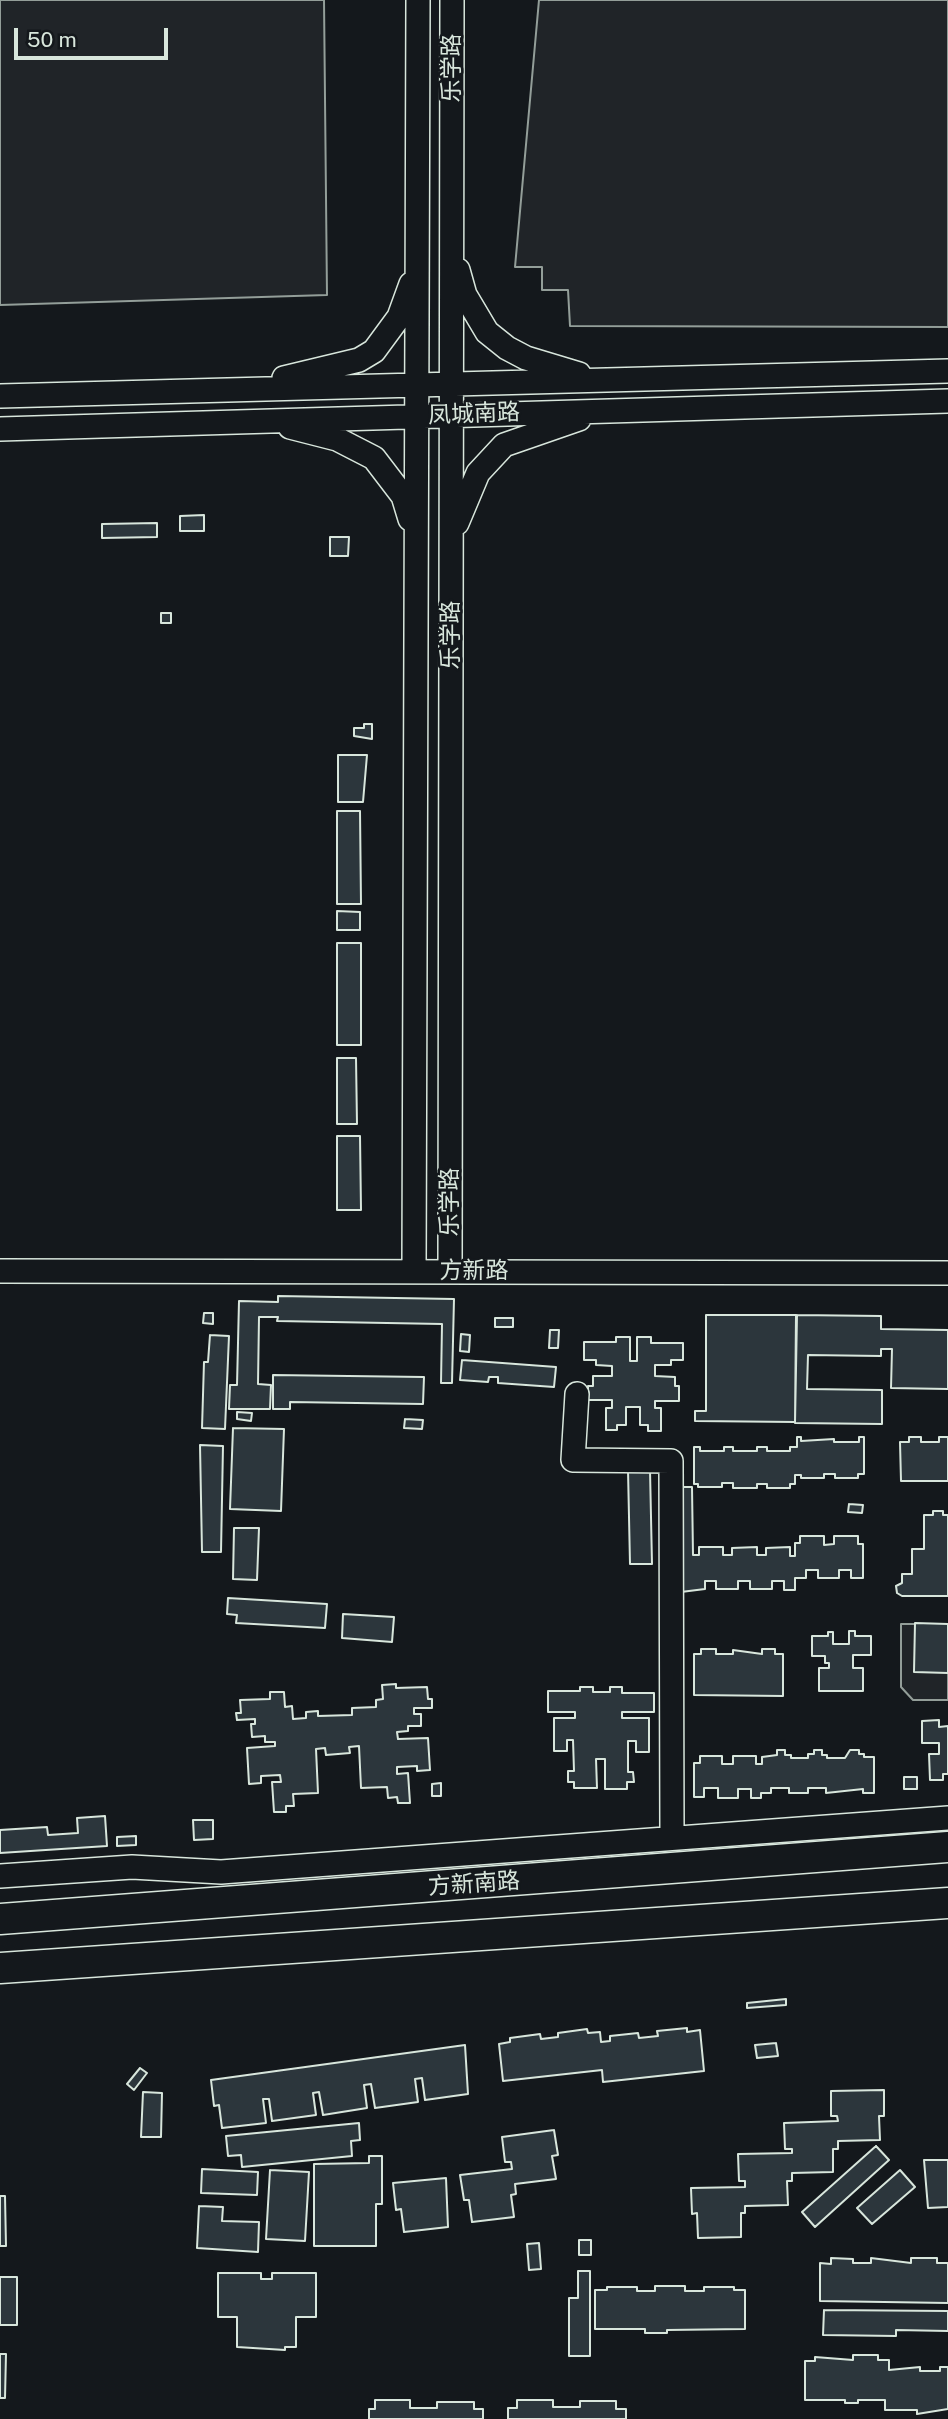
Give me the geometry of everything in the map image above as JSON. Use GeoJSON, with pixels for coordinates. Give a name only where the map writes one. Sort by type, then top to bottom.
{"type":"FeatureCollection","features":[{"type":"Feature","properties":{"kind":"main road","name":"方新南路"},"geometry":{"type":"LineString","coordinates":[[0,1919],[948,1847]]}},
{"type":"Feature","properties":{"kind":"main road"},"geometry":{"type":"LineString","coordinates":[[0,1968],[948,1903]]}},
{"type":"Feature","properties":{"kind":"street","name":"乐学路"},"geometry":{"type":"LineString","coordinates":[[414,1270],[418,0]]}},
{"type":"Feature","properties":{"kind":"street","name":"乐学路"},"geometry":{"type":"LineString","coordinates":[[450,1271],[452,0]]}},
{"type":"Feature","properties":{"kind":"street"},"geometry":{"type":"LineString","coordinates":[[243,389],[359,360],[374,351],[399,317],[408,298],[417,246]]}},
{"type":"Feature","properties":{"kind":"street"},"geometry":{"type":"LineString","coordinates":[[451,247],[465,295],[487,332],[507,348],[526,358],[607,380]]}},
{"type":"Feature","properties":{"kind":"street","name":"凤城南路"},"geometry":{"type":"LineString","coordinates":[[0,396],[948,371]]}},
{"type":"Feature","properties":{"kind":"street","name":"凤城南路"},"geometry":{"type":"LineString","coordinates":[[0,429],[948,401]]}},
{"type":"Feature","properties":{"kind":"street"},"geometry":{"type":"LineString","coordinates":[[451,547],[459,517],[478,473],[504,445],[607,410]]}},
{"type":"Feature","properties":{"kind":"street"},"geometry":{"type":"LineString","coordinates":[[242,420],[297,428],[337,439],[374,458],[403,496],[416,545]]}},
{"type":"Feature","properties":{"kind":"street","name":"方新路"},"geometry":{"type":"LineString","coordinates":[[0,1271],[948,1273]]}},
{"type":"Feature","properties":{"kind":"street"},"geometry":{"type":"LineString","coordinates":[[577,1394],[573,1460],[671,1461],[672,1838]]}},
{"type":"Feature","properties":{"kind":"street"},"geometry":{"type":"LineString","coordinates":[[0,1876],[132,1867],[221,1872],[948,1818]]}},
{"type":"Feature","properties":{"kind":"shaded area"},"geometry":{"type":"Polygon","coordinates":[[[0,0],[324,0],[327,295],[0,305],[0,0]]]}},
{"type":"Feature","properties":{"kind":"shaded area"},"geometry":{"type":"Polygon","coordinates":[[[539,0],[948,0],[948,327],[570,326],[568,290],[542,290],[542,267],[515,267],[539,0]]]}},
{"type":"Feature","properties":{"kind":"shaded area"},"geometry":{"type":"Polygon","coordinates":[[[901,1624],[948,1624],[948,1700],[913,1700],[901,1687],[901,1624]]]}},
{"type":"Feature","properties":{"kind":"building"},"geometry":{"type":"Polygon","coordinates":[[[204,515],[204,531],[180,531],[180,516],[204,515]]]}},
{"type":"Feature","properties":{"kind":"building"},"geometry":{"type":"Polygon","coordinates":[[[157,523],[157,537],[102,538],[102,524],[157,523]]]}},
{"type":"Feature","properties":{"kind":"building"},"geometry":{"type":"Polygon","coordinates":[[[330,537],[349,537],[348,556],[330,556],[330,537]]]}},
{"type":"Feature","properties":{"kind":"building"},"geometry":{"type":"Polygon","coordinates":[[[161,613],[171,613],[171,623],[161,623],[161,613]]]}},
{"type":"Feature","properties":{"kind":"building"},"geometry":{"type":"Polygon","coordinates":[[[364,724],[372,724],[372,739],[354,736],[354,728],[364,728],[364,724]]]}},
{"type":"Feature","properties":{"kind":"building"},"geometry":{"type":"Polygon","coordinates":[[[338,755],[367,755],[363,802],[338,802],[338,755]]]}},
{"type":"Feature","properties":{"kind":"building"},"geometry":{"type":"Polygon","coordinates":[[[337,811],[360,811],[361,904],[337,904],[337,811]]]}},
{"type":"Feature","properties":{"kind":"building"},"geometry":{"type":"Polygon","coordinates":[[[337,911],[360,912],[360,930],[337,930],[337,911]]]}},
{"type":"Feature","properties":{"kind":"building"},"geometry":{"type":"Polygon","coordinates":[[[337,943],[361,943],[361,1045],[337,1045],[337,943]]]}},
{"type":"Feature","properties":{"kind":"building"},"geometry":{"type":"Polygon","coordinates":[[[337,1058],[356,1058],[357,1124],[337,1124],[337,1058]]]}},
{"type":"Feature","properties":{"kind":"building"},"geometry":{"type":"Polygon","coordinates":[[[337,1136],[360,1136],[361,1210],[337,1210],[337,1136]]]}},
{"type":"Feature","properties":{"kind":"building"},"geometry":{"type":"Polygon","coordinates":[[[278,1296],[454,1299],[452,1383],[441,1383],[442,1324],[277,1321],[278,1317],[259,1317],[258,1384],[271,1385],[270,1409],[229,1409],[230,1385],[237,1385],[239,1301],[278,1302],[278,1296]]]}},
{"type":"Feature","properties":{"kind":"building"},"geometry":{"type":"Polygon","coordinates":[[[204,1313],[213,1313],[213,1324],[203,1323],[204,1313]]]}},
{"type":"Feature","properties":{"kind":"building"},"geometry":{"type":"Polygon","coordinates":[[[706,1315],[796,1315],[795,1422],[695,1421],[695,1411],[706,1411],[706,1315]]]}},
{"type":"Feature","properties":{"kind":"building"},"geometry":{"type":"Polygon","coordinates":[[[797,1315],[881,1316],[881,1329],[948,1330],[948,1389],[891,1388],[892,1349],[881,1349],[881,1356],[808,1355],[807,1389],[882,1390],[882,1424],[795,1423],[797,1315]]]}},
{"type":"Feature","properties":{"kind":"building"},"geometry":{"type":"Polygon","coordinates":[[[495,1318],[513,1318],[513,1327],[495,1327],[495,1318]]]}},
{"type":"Feature","properties":{"kind":"building"},"geometry":{"type":"Polygon","coordinates":[[[550,1330],[559,1330],[558,1348],[549,1348],[550,1330]]]}},
{"type":"Feature","properties":{"kind":"building"},"geometry":{"type":"Polygon","coordinates":[[[461,1334],[470,1335],[469,1352],[460,1351],[461,1334]]]}},
{"type":"Feature","properties":{"kind":"building"},"geometry":{"type":"Polygon","coordinates":[[[210,1335],[229,1336],[225,1429],[202,1428],[204,1362],[208,1362],[210,1335]]]}},
{"type":"Feature","properties":{"kind":"building"},"geometry":{"type":"Polygon","coordinates":[[[616,1337],[630,1337],[630,1361],[637,1361],[637,1337],[651,1337],[651,1343],[683,1343],[683,1360],[671,1360],[671,1365],[655,1365],[655,1376],[675,1377],[675,1386],[679,1386],[679,1401],[655,1401],[655,1408],[661,1408],[661,1431],[648,1431],[648,1425],[640,1425],[640,1407],[626,1407],[626,1425],[617,1425],[617,1430],[606,1430],[606,1408],[612,1408],[612,1400],[588,1400],[588,1386],[593,1386],[593,1376],[612,1376],[612,1366],[596,1365],[596,1360],[584,1360],[584,1342],[616,1342],[616,1337]]]}},
{"type":"Feature","properties":{"kind":"building"},"geometry":{"type":"Polygon","coordinates":[[[462,1360],[556,1367],[554,1387],[498,1383],[498,1377],[489,1377],[488,1382],[460,1380],[462,1360]]]}},
{"type":"Feature","properties":{"kind":"building"},"geometry":{"type":"Polygon","coordinates":[[[273,1375],[424,1377],[423,1404],[290,1402],[290,1409],[273,1409],[273,1375]]]}},
{"type":"Feature","properties":{"kind":"building"},"geometry":{"type":"Polygon","coordinates":[[[237,1412],[252,1413],[251,1421],[237,1419],[237,1412]]]}},
{"type":"Feature","properties":{"kind":"building"},"geometry":{"type":"Polygon","coordinates":[[[405,1419],[423,1420],[422,1429],[404,1428],[405,1419]]]}},
{"type":"Feature","properties":{"kind":"building"},"geometry":{"type":"Polygon","coordinates":[[[233,1428],[284,1429],[281,1511],[230,1509],[233,1428]]]}},
{"type":"Feature","properties":{"kind":"building"},"geometry":{"type":"Polygon","coordinates":[[[797,1437],[801,1437],[801,1441],[834,1439],[834,1442],[859,1442],[859,1437],[864,1437],[864,1474],[858,1474],[858,1478],[835,1478],[835,1474],[824,1474],[824,1478],[801,1478],[801,1475],[795,1475],[795,1484],[790,1484],[790,1488],[767,1488],[767,1484],[757,1484],[757,1488],[733,1488],[733,1483],[722,1483],[722,1487],[698,1487],[698,1484],[694,1484],[694,1447],[700,1447],[700,1451],[724,1451],[724,1447],[733,1447],[733,1451],[757,1451],[757,1447],[767,1447],[767,1451],[790,1451],[790,1447],[797,1447],[797,1437]]]}},
{"type":"Feature","properties":{"kind":"building"},"geometry":{"type":"Polygon","coordinates":[[[909,1437],[921,1437],[921,1442],[939,1442],[939,1437],[948,1437],[948,1481],[901,1481],[900,1442],[909,1442],[909,1437]]]}},
{"type":"Feature","properties":{"kind":"building"},"geometry":{"type":"Polygon","coordinates":[[[200,1445],[223,1446],[221,1552],[202,1552],[200,1445]]]}},
{"type":"Feature","properties":{"kind":"building"},"geometry":{"type":"Polygon","coordinates":[[[628,1470],[650,1470],[652,1564],[630,1564],[628,1470]]]}},
{"type":"Feature","properties":{"kind":"building"},"geometry":{"type":"Polygon","coordinates":[[[681,1487],[692,1487],[693,1555],[699,1555],[699,1547],[723,1547],[723,1555],[732,1555],[732,1548],[757,1547],[757,1555],[766,1555],[766,1548],[790,1547],[790,1556],[795,1556],[795,1543],[800,1543],[800,1536],[824,1536],[824,1545],[834,1544],[834,1536],[858,1536],[858,1544],[863,1544],[863,1578],[851,1578],[851,1570],[839,1570],[839,1578],[818,1578],[818,1570],[806,1570],[806,1578],[795,1578],[795,1590],[784,1590],[784,1581],[772,1581],[772,1589],[750,1589],[750,1581],[738,1581],[738,1589],[716,1589],[716,1581],[705,1581],[705,1589],[681,1592],[681,1487]]]}},
{"type":"Feature","properties":{"kind":"building"},"geometry":{"type":"Polygon","coordinates":[[[849,1504],[863,1505],[862,1513],[848,1512],[849,1504]]]}},
{"type":"Feature","properties":{"kind":"building"},"geometry":{"type":"Polygon","coordinates":[[[933,1511],[943,1511],[943,1515],[948,1515],[948,1596],[902,1596],[897,1593],[896,1586],[902,1583],[902,1574],[912,1574],[912,1549],[924,1549],[924,1515],[933,1515],[933,1511]]]}},
{"type":"Feature","properties":{"kind":"building"},"geometry":{"type":"Polygon","coordinates":[[[234,1528],[259,1528],[257,1580],[233,1579],[234,1528]]]}},
{"type":"Feature","properties":{"kind":"building"},"geometry":{"type":"Polygon","coordinates":[[[228,1598],[327,1604],[325,1628],[236,1623],[237,1615],[227,1614],[228,1598]]]}},
{"type":"Feature","properties":{"kind":"building"},"geometry":{"type":"Polygon","coordinates":[[[343,1614],[394,1617],[392,1642],[342,1638],[343,1614]]]}},
{"type":"Feature","properties":{"kind":"building"},"geometry":{"type":"Polygon","coordinates":[[[915,1623],[948,1624],[948,1673],[914,1672],[915,1623]]]}},
{"type":"Feature","properties":{"kind":"building"},"geometry":{"type":"Polygon","coordinates":[[[849,1631],[855,1631],[855,1636],[871,1636],[871,1655],[853,1655],[853,1668],[863,1668],[863,1691],[819,1691],[819,1668],[829,1668],[829,1663],[825,1663],[825,1656],[812,1656],[812,1636],[828,1636],[828,1632],[833,1632],[833,1644],[849,1644],[849,1631]]]}},
{"type":"Feature","properties":{"kind":"building"},"geometry":{"type":"Polygon","coordinates":[[[701,1649],[716,1649],[716,1654],[733,1654],[733,1650],[762,1654],[762,1649],[775,1649],[775,1654],[783,1654],[783,1696],[694,1695],[694,1654],[701,1654],[701,1649]]]}},
{"type":"Feature","properties":{"kind":"building"},"geometry":{"type":"Polygon","coordinates":[[[396,1684],[396,1688],[427,1687],[428,1699],[432,1699],[432,1708],[414,1708],[414,1714],[421,1714],[421,1726],[408,1726],[408,1731],[397,1732],[398,1739],[428,1738],[430,1770],[417,1771],[417,1766],[397,1767],[397,1774],[408,1773],[410,1803],[398,1803],[397,1797],[388,1798],[387,1787],[361,1788],[359,1746],[349,1747],[350,1753],[326,1755],[325,1748],[316,1749],[318,1793],[293,1794],[294,1806],[286,1806],[286,1812],[274,1812],[272,1782],[281,1782],[280,1775],[261,1776],[261,1783],[249,1784],[247,1748],[275,1746],[275,1742],[265,1742],[265,1736],[252,1737],[251,1724],[255,1724],[255,1719],[237,1720],[236,1713],[241,1713],[240,1700],[270,1699],[270,1692],[284,1692],[285,1707],[292,1706],[293,1719],[306,1718],[306,1712],[318,1711],[318,1716],[352,1715],[352,1708],[376,1707],[376,1700],[383,1699],[382,1685],[396,1684]]]}},
{"type":"Feature","properties":{"kind":"building"},"geometry":{"type":"Polygon","coordinates":[[[580,1687],[593,1687],[593,1692],[610,1692],[610,1687],[622,1687],[622,1693],[654,1693],[654,1712],[622,1712],[622,1718],[649,1718],[649,1752],[636,1752],[636,1741],[628,1741],[628,1772],[633,1772],[634,1782],[627,1782],[627,1789],[605,1789],[605,1759],[596,1759],[597,1788],[574,1788],[574,1782],[568,1782],[568,1771],[574,1771],[573,1740],[567,1740],[567,1751],[554,1751],[554,1718],[575,1718],[575,1712],[548,1712],[548,1691],[580,1691],[580,1687]]]}},
{"type":"Feature","properties":{"kind":"building"},"geometry":{"type":"Polygon","coordinates":[[[939,1720],[939,1727],[948,1726],[948,1774],[943,1774],[943,1780],[930,1780],[929,1754],[939,1754],[939,1743],[922,1743],[922,1721],[939,1720]]]}},
{"type":"Feature","properties":{"kind":"building"},"geometry":{"type":"Polygon","coordinates":[[[777,1750],[785,1750],[785,1755],[791,1755],[791,1758],[808,1758],[808,1754],[814,1754],[814,1750],[822,1750],[822,1755],[827,1755],[827,1758],[845,1758],[850,1750],[859,1750],[859,1754],[864,1754],[864,1757],[874,1757],[874,1793],[863,1793],[863,1789],[826,1793],[826,1788],[808,1788],[808,1793],[789,1793],[789,1788],[771,1788],[771,1793],[761,1793],[761,1798],[751,1798],[751,1789],[738,1789],[738,1798],[718,1798],[718,1788],[704,1788],[704,1797],[694,1797],[694,1763],[700,1763],[700,1756],[722,1756],[722,1764],[733,1764],[733,1756],[756,1756],[756,1764],[762,1764],[762,1757],[777,1755],[777,1750]]]}},
{"type":"Feature","properties":{"kind":"building"},"geometry":{"type":"Polygon","coordinates":[[[904,1777],[917,1777],[917,1789],[904,1789],[904,1777]]]}},
{"type":"Feature","properties":{"kind":"building"},"geometry":{"type":"Polygon","coordinates":[[[441,1783],[441,1796],[432,1796],[432,1784],[441,1783]]]}},
{"type":"Feature","properties":{"kind":"building"},"geometry":{"type":"Polygon","coordinates":[[[105,1816],[107,1846],[0,1853],[0,1830],[47,1827],[48,1835],[78,1833],[77,1818],[105,1816]]]}},
{"type":"Feature","properties":{"kind":"building"},"geometry":{"type":"Polygon","coordinates":[[[193,1820],[213,1820],[213,1839],[194,1840],[193,1820]]]}},
{"type":"Feature","properties":{"kind":"building"},"geometry":{"type":"Polygon","coordinates":[[[136,1836],[136,1845],[117,1846],[117,1837],[136,1836]]]}},
{"type":"Feature","properties":{"kind":"building"},"geometry":{"type":"Polygon","coordinates":[[[786,1999],[786,2005],[747,2008],[747,2003],[786,1999]]]}},
{"type":"Feature","properties":{"kind":"building"},"geometry":{"type":"Polygon","coordinates":[[[687,2028],[687,2032],[700,2030],[704,2071],[603,2082],[602,2070],[503,2081],[499,2044],[510,2042],[510,2038],[540,2034],[541,2039],[558,2037],[558,2033],[587,2029],[588,2033],[600,2032],[601,2042],[610,2041],[610,2036],[638,2033],[639,2038],[658,2036],[657,2031],[687,2028]]]}},
{"type":"Feature","properties":{"kind":"building"},"geometry":{"type":"Polygon","coordinates":[[[776,2043],[778,2056],[757,2058],[755,2045],[776,2043]]]}},
{"type":"Feature","properties":{"kind":"building"},"geometry":{"type":"Polygon","coordinates":[[[465,2045],[468,2094],[425,2100],[422,2078],[415,2079],[418,2102],[375,2108],[371,2084],[364,2085],[367,2108],[323,2115],[319,2092],[313,2093],[316,2115],[272,2121],[269,2099],[263,2099],[266,2123],[222,2128],[219,2105],[214,2106],[211,2080],[465,2045]]]}},
{"type":"Feature","properties":{"kind":"building"},"geometry":{"type":"Polygon","coordinates":[[[140,2068],[147,2073],[134,2090],[127,2084],[140,2068]]]}},
{"type":"Feature","properties":{"kind":"building"},"geometry":{"type":"Polygon","coordinates":[[[884,2090],[884,2116],[879,2116],[880,2140],[838,2141],[838,2149],[833,2149],[833,2172],[792,2173],[792,2181],[787,2181],[788,2205],[745,2206],[745,2213],[741,2213],[741,2237],[698,2238],[697,2213],[692,2214],[691,2188],[745,2187],[745,2181],[739,2181],[738,2154],[792,2153],[792,2149],[785,2149],[784,2123],[838,2121],[837,2116],[831,2116],[831,2091],[884,2090]]]}},
{"type":"Feature","properties":{"kind":"building"},"geometry":{"type":"Polygon","coordinates":[[[143,2092],[162,2093],[161,2137],[141,2137],[143,2092]]]}},
{"type":"Feature","properties":{"kind":"building"},"geometry":{"type":"Polygon","coordinates":[[[359,2123],[360,2140],[351,2141],[352,2156],[242,2167],[241,2155],[228,2156],[226,2136],[359,2123]]]}},
{"type":"Feature","properties":{"kind":"building"},"geometry":{"type":"Polygon","coordinates":[[[554,2130],[558,2155],[552,2156],[556,2179],[515,2184],[516,2194],[511,2195],[514,2217],[472,2222],[469,2200],[464,2200],[460,2175],[512,2169],[511,2162],[505,2162],[502,2137],[554,2130]]]}},
{"type":"Feature","properties":{"kind":"building"},"geometry":{"type":"Polygon","coordinates":[[[876,2146],[889,2160],[815,2227],[802,2212],[876,2146]]]}},
{"type":"Feature","properties":{"kind":"building"},"geometry":{"type":"Polygon","coordinates":[[[369,2156],[382,2156],[382,2204],[376,2204],[376,2246],[314,2246],[314,2164],[369,2163],[369,2156]]]}},
{"type":"Feature","properties":{"kind":"building"},"geometry":{"type":"Polygon","coordinates":[[[924,2160],[948,2160],[948,2207],[928,2208],[924,2160]]]}},
{"type":"Feature","properties":{"kind":"building"},"geometry":{"type":"Polygon","coordinates":[[[202,2169],[258,2172],[257,2195],[201,2193],[202,2169]]]}},
{"type":"Feature","properties":{"kind":"building"},"geometry":{"type":"Polygon","coordinates":[[[270,2170],[309,2172],[305,2241],[266,2239],[270,2170]]]}},
{"type":"Feature","properties":{"kind":"building"},"geometry":{"type":"Polygon","coordinates":[[[900,2170],[915,2187],[872,2224],[857,2208],[900,2170]]]}},
{"type":"Feature","properties":{"kind":"building"},"geometry":{"type":"Polygon","coordinates":[[[446,2178],[448,2227],[404,2232],[401,2209],[396,2210],[393,2183],[446,2178]]]}},
{"type":"Feature","properties":{"kind":"building"},"geometry":{"type":"Polygon","coordinates":[[[0,2196],[5,2196],[6,2246],[0,2246],[0,2196]]]}},
{"type":"Feature","properties":{"kind":"building"},"geometry":{"type":"Polygon","coordinates":[[[199,2206],[223,2207],[222,2221],[259,2222],[258,2252],[197,2248],[199,2206]]]}},
{"type":"Feature","properties":{"kind":"building"},"geometry":{"type":"Polygon","coordinates":[[[579,2240],[591,2240],[591,2255],[579,2255],[579,2240]]]}},
{"type":"Feature","properties":{"kind":"building"},"geometry":{"type":"Polygon","coordinates":[[[539,2243],[541,2269],[529,2270],[527,2244],[539,2243]]]}},
{"type":"Feature","properties":{"kind":"building"},"geometry":{"type":"Polygon","coordinates":[[[831,2258],[853,2259],[853,2263],[871,2263],[871,2258],[911,2263],[911,2258],[937,2258],[937,2263],[948,2263],[948,2303],[820,2301],[820,2263],[831,2264],[831,2258]]]}},
{"type":"Feature","properties":{"kind":"building"},"geometry":{"type":"Polygon","coordinates":[[[578,2271],[590,2271],[590,2356],[569,2356],[569,2298],[578,2298],[578,2271]]]}},
{"type":"Feature","properties":{"kind":"building"},"geometry":{"type":"Polygon","coordinates":[[[218,2273],[261,2273],[261,2279],[272,2279],[272,2273],[316,2273],[316,2317],[296,2317],[296,2347],[285,2347],[285,2350],[237,2347],[237,2317],[218,2317],[218,2273]]]}},
{"type":"Feature","properties":{"kind":"building"},"geometry":{"type":"Polygon","coordinates":[[[0,2277],[17,2277],[17,2325],[0,2325],[0,2277]]]}},
{"type":"Feature","properties":{"kind":"building"},"geometry":{"type":"Polygon","coordinates":[[[655,2286],[685,2286],[685,2291],[704,2291],[704,2287],[734,2287],[734,2290],[745,2290],[745,2329],[667,2330],[667,2333],[645,2333],[645,2329],[595,2329],[595,2290],[607,2290],[607,2287],[637,2287],[637,2291],[655,2291],[655,2286]]]}},
{"type":"Feature","properties":{"kind":"building"},"geometry":{"type":"Polygon","coordinates":[[[824,2310],[948,2311],[948,2331],[896,2330],[896,2336],[823,2335],[824,2310]]]}},
{"type":"Feature","properties":{"kind":"building"},"geometry":{"type":"Polygon","coordinates":[[[0,2354],[6,2354],[5,2398],[0,2398],[0,2354]]]}},
{"type":"Feature","properties":{"kind":"building"},"geometry":{"type":"Polygon","coordinates":[[[853,2355],[878,2355],[878,2360],[889,2360],[889,2370],[920,2367],[920,2371],[940,2371],[940,2367],[948,2367],[948,2409],[917,2414],[917,2410],[885,2410],[885,2400],[845,2403],[845,2400],[805,2400],[805,2361],[815,2361],[815,2357],[853,2360],[853,2355]]]}},
{"type":"Feature","properties":{"kind":"building"},"geometry":{"type":"Polygon","coordinates":[[[375,2400],[410,2400],[410,2408],[437,2408],[437,2402],[474,2402],[474,2409],[483,2409],[483,2419],[369,2419],[369,2409],[375,2409],[375,2400]]]}},
{"type":"Feature","properties":{"kind":"building"},"geometry":{"type":"Polygon","coordinates":[[[517,2400],[553,2400],[553,2407],[580,2407],[580,2401],[616,2401],[616,2409],[626,2409],[626,2419],[508,2419],[508,2408],[517,2408],[517,2400]]]}}]}
